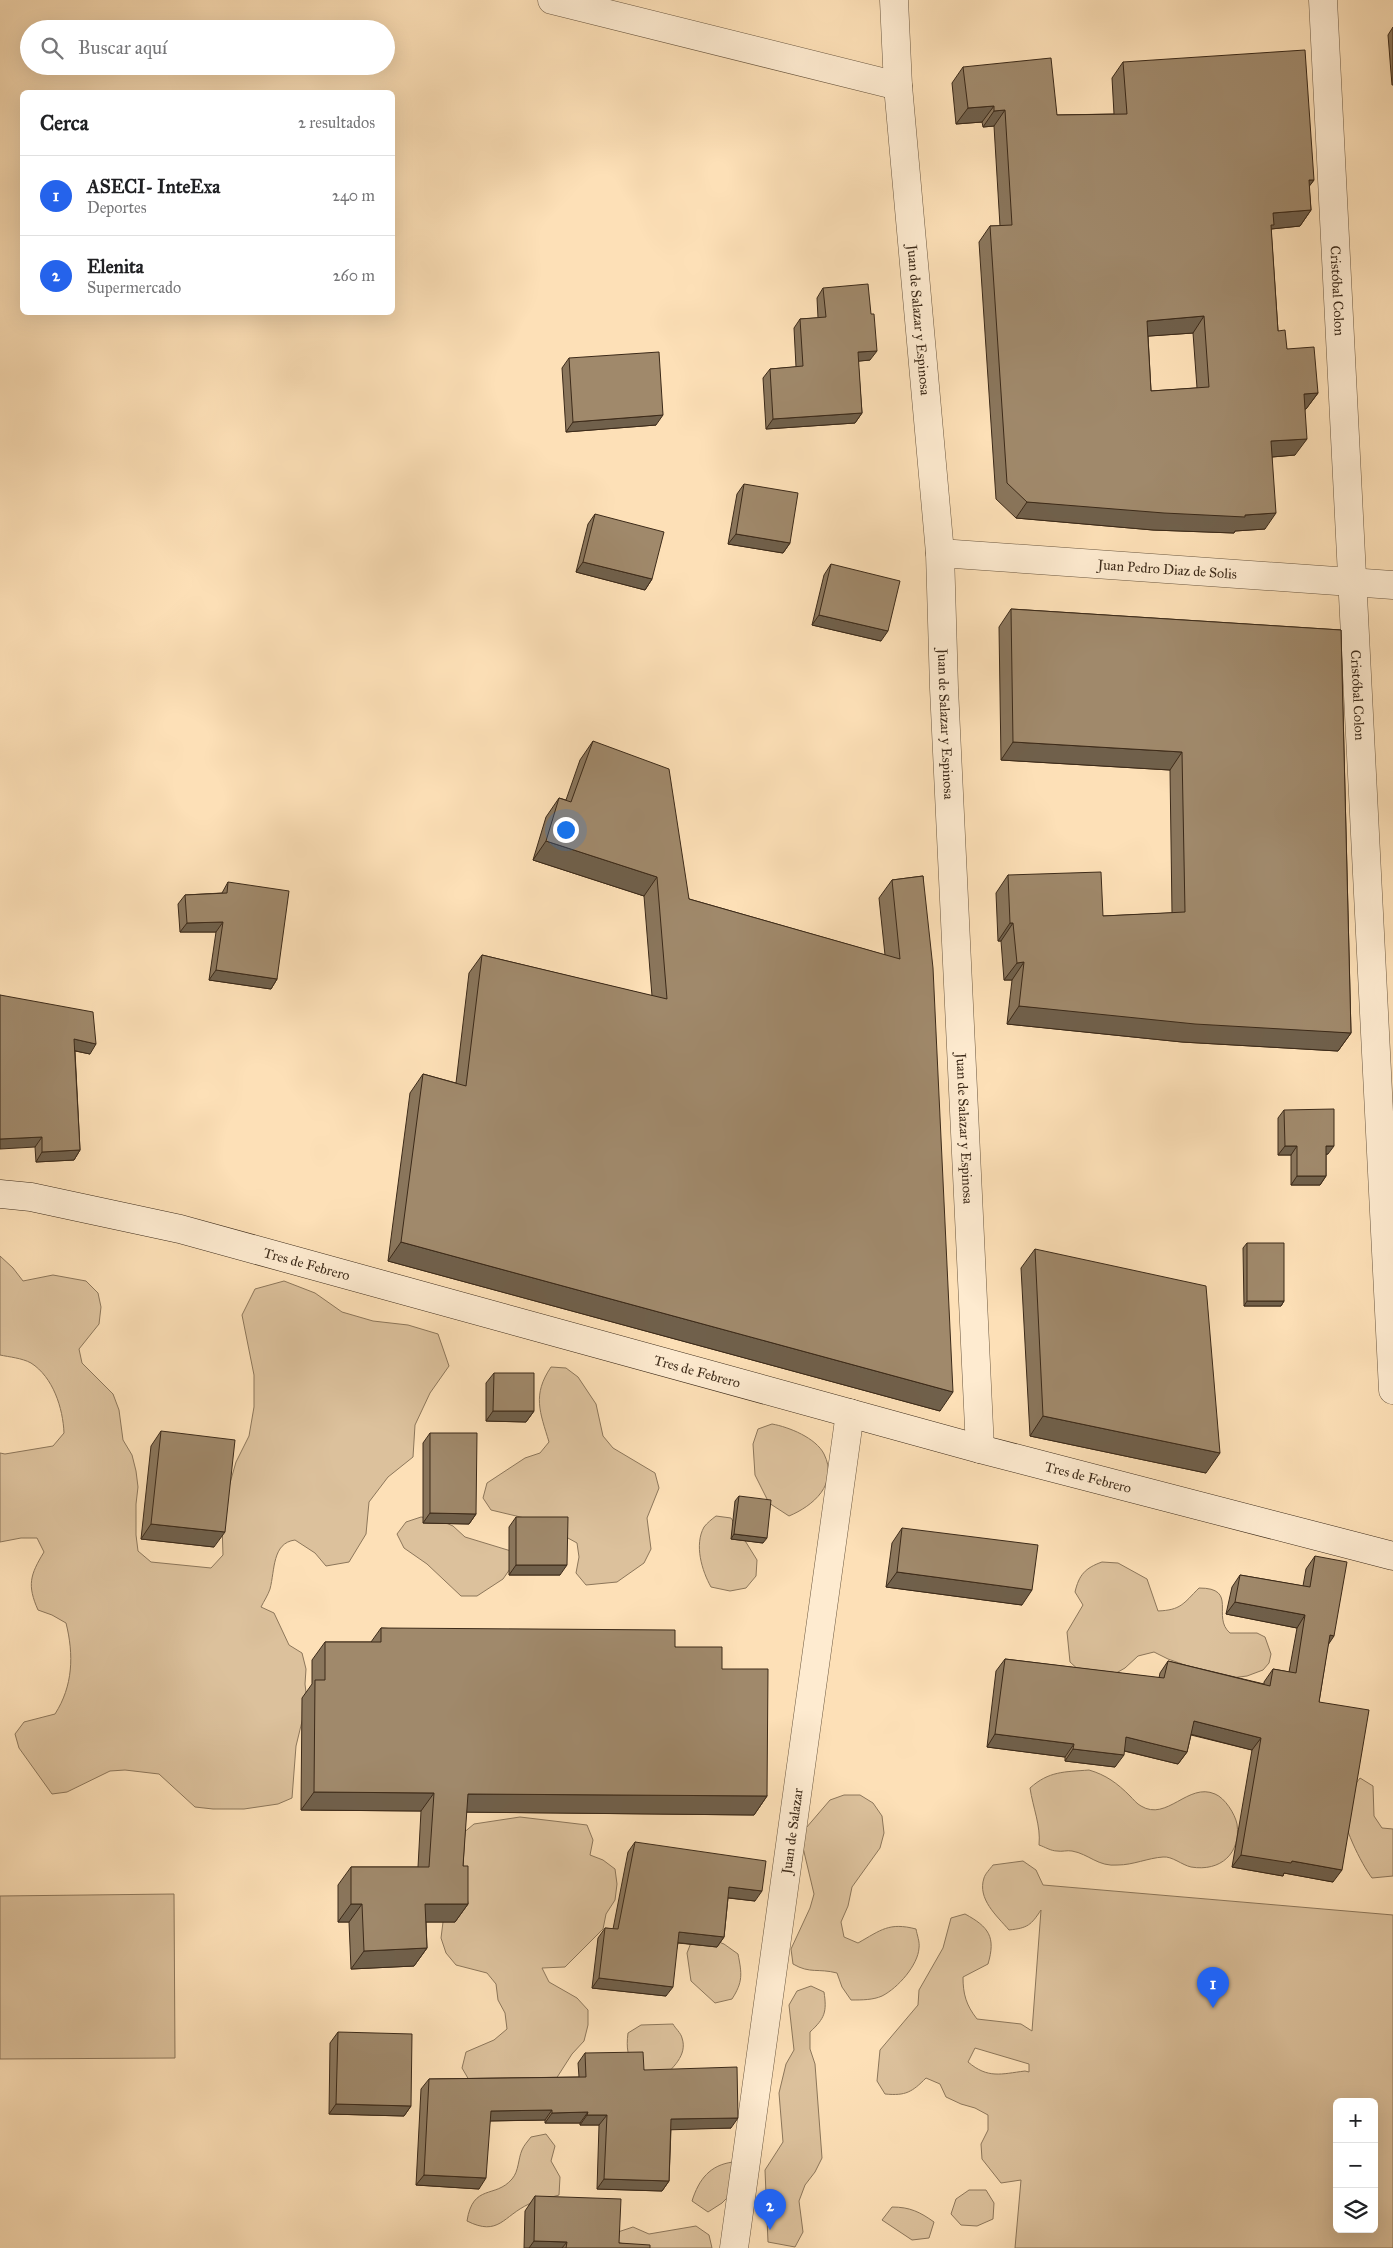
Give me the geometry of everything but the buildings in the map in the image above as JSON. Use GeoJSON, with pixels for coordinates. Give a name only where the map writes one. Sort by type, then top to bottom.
{"type":"FeatureCollection","features":[{"type":"Feature","properties":{"kind":"street"},"geometry":{"type":"LineString","coordinates":[[552,0],[898,86]]}},
{"type":"Feature","properties":{"kind":"street","name":"Juan de Salazar y Espinosa"},"geometry":{"type":"LineString","coordinates":[[894,0],[898,86],[940,553],[944,688],[980,1449]]}},
{"type":"Feature","properties":{"kind":"street","name":"Cristóbal Colon"},"geometry":{"type":"LineString","coordinates":[[1323,0],[1354,580],[1393,1390]]}},
{"type":"Feature","properties":{"kind":"street","name":"Juan Pedro Diaz de Solis"},"geometry":{"type":"LineString","coordinates":[[940,553],[1354,580],[1393,585]]}},
{"type":"Feature","properties":{"kind":"street","name":"Tres de Febrero"},"geometry":{"type":"LineString","coordinates":[[0,1194],[31,1197],[180,1229],[980,1449],[1393,1556]]}},
{"type":"Feature","properties":{"kind":"street","name":"Juan de Salazar"},"geometry":{"type":"LineString","coordinates":[[734,2248],[850,1413]]}},
{"type":"Feature","properties":{"kind":"shaded area"},"geometry":{"type":"Polygon","coordinates":[[[0,1256],[23,1281],[53,1275],[86,1281],[98,1293],[101,1307],[99,1324],[79,1349],[82,1363],[113,1394],[119,1410],[123,1440],[132,1455],[136,1471],[138,1487],[136,1535],[138,1551],[151,1562],[211,1568],[223,1555],[222,1524],[228,1490],[236,1462],[249,1436],[254,1407],[254,1375],[242,1315],[255,1289],[284,1281],[315,1293],[342,1312],[373,1321],[408,1325],[438,1334],[449,1366],[430,1393],[415,1425],[413,1457],[388,1477],[369,1502],[366,1534],[349,1562],[326,1566],[315,1553],[295,1540],[282,1546],[278,1552],[270,1589],[261,1607],[274,1613],[289,1645],[302,1653],[306,1669],[307,1701],[296,1746],[292,1798],[278,1804],[244,1809],[195,1807],[159,1774],[125,1770],[110,1771],[67,1792],[52,1794],[19,1748],[15,1734],[24,1722],[55,1714],[65,1692],[71,1658],[66,1623],[38,1610],[32,1594],[33,1574],[44,1552],[37,1538],[21,1538],[0,1542],[0,1453],[5,1454],[53,1446],[64,1433],[59,1404],[45,1376],[39,1369],[27,1361],[0,1355],[0,1256]]]}},
{"type":"Feature","properties":{"kind":"shaded area"},"geometry":{"type":"Polygon","coordinates":[[[551,1367],[566,1368],[578,1377],[596,1404],[603,1436],[613,1448],[655,1473],[659,1488],[647,1518],[651,1549],[644,1563],[617,1582],[586,1585],[576,1573],[579,1557],[577,1543],[537,1521],[491,1510],[483,1498],[487,1483],[525,1458],[540,1453],[549,1442],[541,1412],[540,1395],[541,1386],[551,1367]]]}},
{"type":"Feature","properties":{"kind":"shaded area"},"geometry":{"type":"Polygon","coordinates":[[[772,1424],[809,1438],[820,1448],[828,1465],[826,1484],[815,1500],[789,1516],[769,1503],[755,1475],[753,1444],[758,1429],[772,1424]]]}},
{"type":"Feature","properties":{"kind":"shaded area"},"geometry":{"type":"Polygon","coordinates":[[[716,1516],[731,1518],[757,1560],[756,1576],[746,1588],[730,1591],[711,1587],[705,1573],[699,1550],[701,1534],[704,1527],[716,1516]]]}},
{"type":"Feature","properties":{"kind":"shaded area"},"geometry":{"type":"Polygon","coordinates":[[[421,1517],[437,1519],[453,1526],[465,1537],[511,1551],[512,1566],[503,1579],[477,1596],[461,1596],[427,1564],[404,1548],[397,1534],[406,1522],[421,1517]]]}},
{"type":"Feature","properties":{"kind":"shaded area"},"geometry":{"type":"Polygon","coordinates":[[[1102,1562],[1118,1563],[1147,1579],[1158,1611],[1177,1608],[1199,1588],[1211,1589],[1218,1593],[1221,1598],[1225,1626],[1230,1633],[1257,1633],[1265,1637],[1271,1654],[1269,1663],[1263,1670],[1247,1676],[1224,1679],[1154,1652],[1138,1656],[1125,1668],[1111,1676],[1082,1673],[1070,1662],[1067,1632],[1083,1605],[1075,1592],[1081,1577],[1091,1567],[1102,1562]]]}},
{"type":"Feature","properties":{"kind":"shaded area"},"geometry":{"type":"Polygon","coordinates":[[[1089,1770],[1111,1780],[1138,1804],[1151,1810],[1169,1806],[1196,1793],[1205,1792],[1219,1796],[1229,1807],[1237,1824],[1236,1844],[1232,1852],[1220,1863],[1202,1868],[1191,1867],[1166,1857],[1124,1865],[1111,1865],[1078,1853],[1050,1850],[1039,1845],[1038,1824],[1030,1788],[1050,1775],[1089,1770]]]}},
{"type":"Feature","properties":{"kind":"shaded area"},"geometry":{"type":"Polygon","coordinates":[[[1360,1778],[1373,1786],[1374,1816],[1382,1828],[1393,1829],[1393,1876],[1372,1878],[1363,1864],[1348,1832],[1343,1805],[1360,1778]]]}},
{"type":"Feature","properties":{"kind":"shaded area"},"geometry":{"type":"Polygon","coordinates":[[[844,1795],[860,1795],[873,1803],[882,1816],[884,1833],[880,1848],[852,1887],[848,1906],[841,1922],[844,1937],[858,1943],[886,1928],[899,1926],[916,1929],[919,1943],[915,1962],[900,1982],[882,1996],[863,2000],[851,2000],[842,1987],[837,1973],[804,1969],[793,1964],[791,1949],[810,1908],[814,1894],[800,1835],[830,1800],[844,1795]]]}},
{"type":"Feature","properties":{"kind":"shaded area"},"geometry":{"type":"Polygon","coordinates":[[[520,1817],[587,1825],[593,1840],[590,1855],[603,1860],[615,1869],[617,1884],[615,1900],[606,1914],[603,1929],[565,1967],[542,1968],[549,1982],[577,1998],[588,2010],[588,2025],[584,2041],[572,2054],[547,2093],[469,2080],[462,2068],[466,2052],[494,2040],[507,2029],[505,2013],[498,2000],[496,1984],[487,1973],[456,1965],[446,1953],[441,1938],[443,1922],[455,1912],[462,1834],[474,1824],[520,1817]]]}},
{"type":"Feature","properties":{"kind":"shaded area"},"geometry":{"type":"Polygon","coordinates":[[[1023,1861],[1036,1870],[1043,1885],[1393,1915],[1393,2248],[1015,2248],[1021,2180],[1001,2183],[982,2159],[981,2144],[988,2130],[988,2115],[946,2097],[940,2084],[926,2078],[917,2087],[904,2094],[885,2094],[877,2081],[880,2050],[918,2005],[919,1990],[943,1948],[951,1918],[965,1914],[985,1928],[991,1940],[988,1964],[963,1977],[966,1999],[973,2014],[977,2019],[1021,2024],[1032,2031],[1041,1910],[1028,1925],[1009,1930],[989,1907],[983,1893],[986,1873],[993,1865],[1023,1861]],[[975,2048],[968,2062],[982,2071],[995,2074],[1029,2072],[1029,2064],[975,2048]]]}},
{"type":"Feature","properties":{"kind":"shaded area"},"geometry":{"type":"Polygon","coordinates":[[[174,1894],[175,2058],[0,2059],[0,1896],[174,1894]]]}},
{"type":"Feature","properties":{"kind":"shaded area"},"geometry":{"type":"Polygon","coordinates":[[[708,1938],[724,1944],[738,1954],[741,1978],[732,1999],[715,2003],[691,1981],[687,1953],[692,1940],[708,1938]]]}},
{"type":"Feature","properties":{"kind":"shaded area"},"geometry":{"type":"Polygon","coordinates":[[[811,1986],[824,1992],[825,1999],[824,2014],[819,2023],[810,2032],[810,2049],[815,2064],[822,2158],[815,2172],[805,2185],[799,2201],[803,2232],[795,2247],[768,2242],[765,2170],[783,2142],[779,2093],[786,2064],[794,2050],[789,2005],[797,1991],[811,1986]]]}},
{"type":"Feature","properties":{"kind":"shaded area"},"geometry":{"type":"Polygon","coordinates":[[[673,2024],[681,2036],[683,2050],[678,2061],[661,2079],[639,2067],[630,2058],[627,2044],[628,2033],[641,2025],[673,2024]]]}},
{"type":"Feature","properties":{"kind":"shaded area"},"geometry":{"type":"Polygon","coordinates":[[[546,2134],[555,2146],[551,2161],[560,2177],[559,2195],[529,2204],[494,2226],[487,2227],[467,2221],[470,2209],[479,2196],[499,2189],[512,2179],[522,2150],[531,2137],[546,2134]]]}},
{"type":"Feature","properties":{"kind":"shaded area"},"geometry":{"type":"Polygon","coordinates":[[[733,2162],[735,2190],[722,2203],[708,2212],[692,2201],[698,2186],[706,2174],[718,2166],[733,2162]]]}},
{"type":"Feature","properties":{"kind":"shaded area"},"geometry":{"type":"Polygon","coordinates":[[[969,2190],[986,2190],[994,2203],[993,2219],[977,2226],[961,2225],[951,2214],[956,2199],[969,2190]]]}},
{"type":"Feature","properties":{"kind":"shaded area"},"geometry":{"type":"Polygon","coordinates":[[[892,2207],[914,2211],[934,2222],[929,2238],[912,2240],[882,2220],[892,2207]]]}},
{"type":"Feature","properties":{"kind":"shaded area"},"geometry":{"type":"Polygon","coordinates":[[[696,2226],[709,2235],[712,2248],[616,2248],[618,2232],[633,2227],[649,2234],[696,2226]]]}},
{"type":"Feature","properties":{"kind":"place","name":"ASECI- InteExa"},"geometry":{"type":"Point","coordinates":[1213,2008]}},
{"type":"Feature","properties":{"kind":"place","name":"Elenita"},"geometry":{"type":"Point","coordinates":[770,2230]}}]}
